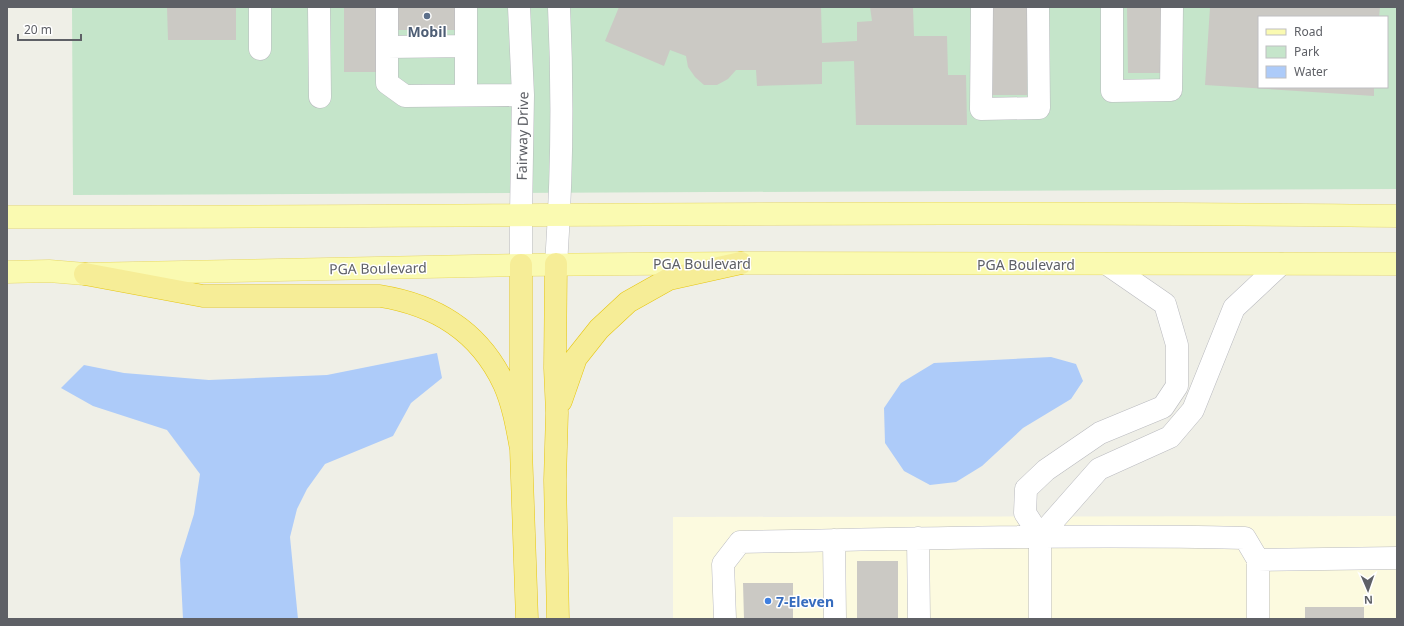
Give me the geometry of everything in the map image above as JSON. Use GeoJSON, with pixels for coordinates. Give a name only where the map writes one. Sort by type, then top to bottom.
{"type":"FeatureCollection","features":[{"type":"Feature","properties":{"kind":"highway"},"geometry":{"type":"LineString","coordinates":[[557,413],[576,358],[599,329],[628,302],[670,279],[741,263]]}},
{"type":"Feature","properties":{"kind":"highway"},"geometry":{"type":"LineString","coordinates":[[556,264],[555,368],[557,413],[555,480],[558,619]]}},
{"type":"Feature","properties":{"kind":"highway"},"geometry":{"type":"LineString","coordinates":[[521,265],[521,449],[527,619]]}},
{"type":"Feature","properties":{"kind":"highway"},"geometry":{"type":"LineString","coordinates":[[85,274],[203,296],[380,296],[400,299],[424,307],[446,317],[462,329],[477,343],[491,360],[504,385],[513,412],[521,449]]}},
{"type":"Feature","properties":{"kind":"main road"},"geometry":{"type":"LineString","coordinates":[[7,217],[521,214],[1205,214],[1397,216]]}},
{"type":"Feature","properties":{"kind":"main road","name":"PGA Boulevard"},"geometry":{"type":"LineString","coordinates":[[7,272],[49,271],[85,274],[556,264],[1397,264]]}},
{"type":"Feature","properties":{"kind":"street"},"geometry":{"type":"LineString","coordinates":[[260,7],[260,49]]}},
{"type":"Feature","properties":{"kind":"street"},"geometry":{"type":"LineString","coordinates":[[319,7],[320,97]]}},
{"type":"Feature","properties":{"kind":"street"},"geometry":{"type":"LineString","coordinates":[[387,7],[387,83],[405,96],[523,94]]}},
{"type":"Feature","properties":{"kind":"street"},"geometry":{"type":"LineString","coordinates":[[466,7],[466,95]]}},
{"type":"Feature","properties":{"kind":"street","name":"Fairway Drive"},"geometry":{"type":"LineString","coordinates":[[519,7],[523,94],[521,265]]}},
{"type":"Feature","properties":{"kind":"street"},"geometry":{"type":"LineString","coordinates":[[556,264],[560,215],[562,134],[559,7]]}},
{"type":"Feature","properties":{"kind":"street"},"geometry":{"type":"LineString","coordinates":[[982,7],[982,109],[1039,108],[1038,7]]}},
{"type":"Feature","properties":{"kind":"street"},"geometry":{"type":"LineString","coordinates":[[1112,7],[1112,91],[1172,90],[1172,7]]}},
{"type":"Feature","properties":{"kind":"street"},"geometry":{"type":"LineString","coordinates":[[387,47],[466,46]]}},
{"type":"Feature","properties":{"kind":"street"},"geometry":{"type":"LineString","coordinates":[[1040,619],[1040,536],[1025,513],[1026,490],[1046,470],[1100,433],[1163,407],[1177,386],[1177,345],[1165,304],[1107,264]]}},
{"type":"Feature","properties":{"kind":"street"},"geometry":{"type":"LineString","coordinates":[[1040,536],[1099,469],[1170,437],[1193,410],[1234,308],[1281,264]]}},
{"type":"Feature","properties":{"kind":"street"},"geometry":{"type":"LineString","coordinates":[[725,619],[723,564],[740,542],[1040,536],[1185,536],[1245,538],[1258,560],[1258,619]]}},
{"type":"Feature","properties":{"kind":"street"},"geometry":{"type":"LineString","coordinates":[[918,538],[919,619]]}},
{"type":"Feature","properties":{"kind":"street"},"geometry":{"type":"LineString","coordinates":[[834,540],[835,619]]}},
{"type":"Feature","properties":{"kind":"street"},"geometry":{"type":"LineString","coordinates":[[1258,560],[1397,558]]}},
{"type":"Feature","properties":{"kind":"shaded area"},"geometry":{"type":"Polygon","coordinates":[[[1397,516],[1397,619],[673,619],[673,517],[1397,516]]]}},
{"type":"Feature","properties":{"kind":"green space"},"geometry":{"type":"Polygon","coordinates":[[[72,7],[1397,7],[1397,189],[73,195],[72,7]]]}},
{"type":"Feature","properties":{"kind":"water"},"geometry":{"type":"Polygon","coordinates":[[[437,353],[442,378],[411,403],[393,436],[325,464],[307,489],[297,509],[290,537],[298,619],[183,619],[180,559],[194,514],[200,474],[167,430],[93,406],[61,388],[84,365],[124,373],[209,380],[327,375],[437,353]]]}},
{"type":"Feature","properties":{"kind":"water"},"geometry":{"type":"Polygon","coordinates":[[[1051,357],[1076,364],[1083,381],[1071,399],[1023,428],[982,466],[956,482],[930,485],[904,471],[885,443],[884,408],[901,383],[934,363],[1051,357]]]}},
{"type":"Feature","properties":{"kind":"building"},"geometry":{"type":"Polygon","coordinates":[[[167,7],[236,7],[236,40],[168,40],[167,7]]]}},
{"type":"Feature","properties":{"kind":"building"},"geometry":{"type":"Polygon","coordinates":[[[344,7],[378,7],[378,72],[344,72],[344,7]]]}},
{"type":"Feature","properties":{"kind":"building"},"geometry":{"type":"Polygon","coordinates":[[[391,7],[458,7],[458,30],[392,30],[391,7]]]}},
{"type":"Feature","properties":{"kind":"building"},"geometry":{"type":"Polygon","coordinates":[[[619,7],[821,7],[822,43],[857,41],[857,22],[872,21],[870,7],[913,7],[914,36],[947,36],[948,75],[966,75],[967,125],[856,125],[854,61],[822,62],[822,84],[757,86],[756,70],[736,70],[728,79],[717,85],[704,85],[695,77],[688,67],[686,56],[670,50],[664,66],[605,41],[619,7]]]}},
{"type":"Feature","properties":{"kind":"building"},"geometry":{"type":"Polygon","coordinates":[[[991,7],[1028,7],[1027,95],[990,95],[991,7]]]}},
{"type":"Feature","properties":{"kind":"building"},"geometry":{"type":"Polygon","coordinates":[[[1127,7],[1162,7],[1163,73],[1128,73],[1127,7]]]}},
{"type":"Feature","properties":{"kind":"building"},"geometry":{"type":"Polygon","coordinates":[[[1210,7],[1380,7],[1379,16],[1258,16],[1258,88],[1374,88],[1374,96],[1205,85],[1210,7]]]}},
{"type":"Feature","properties":{"kind":"building"},"geometry":{"type":"Polygon","coordinates":[[[857,561],[898,561],[898,619],[857,619],[857,561]]]}},
{"type":"Feature","properties":{"kind":"building","name":"7-Eleven"},"geometry":{"type":"Polygon","coordinates":[[[743,583],[793,583],[793,619],[744,619],[743,583]]]}},
{"type":"Feature","properties":{"kind":"building"},"geometry":{"type":"Polygon","coordinates":[[[1305,607],[1364,607],[1364,619],[1305,619],[1305,607]]]}},
{"type":"Feature","properties":{"kind":"place","name":"Mobil"},"geometry":{"type":"Point","coordinates":[427,16]}},
{"type":"Feature","properties":{"kind":"place","name":"7-Eleven"},"geometry":{"type":"Point","coordinates":[768,601]}}]}
